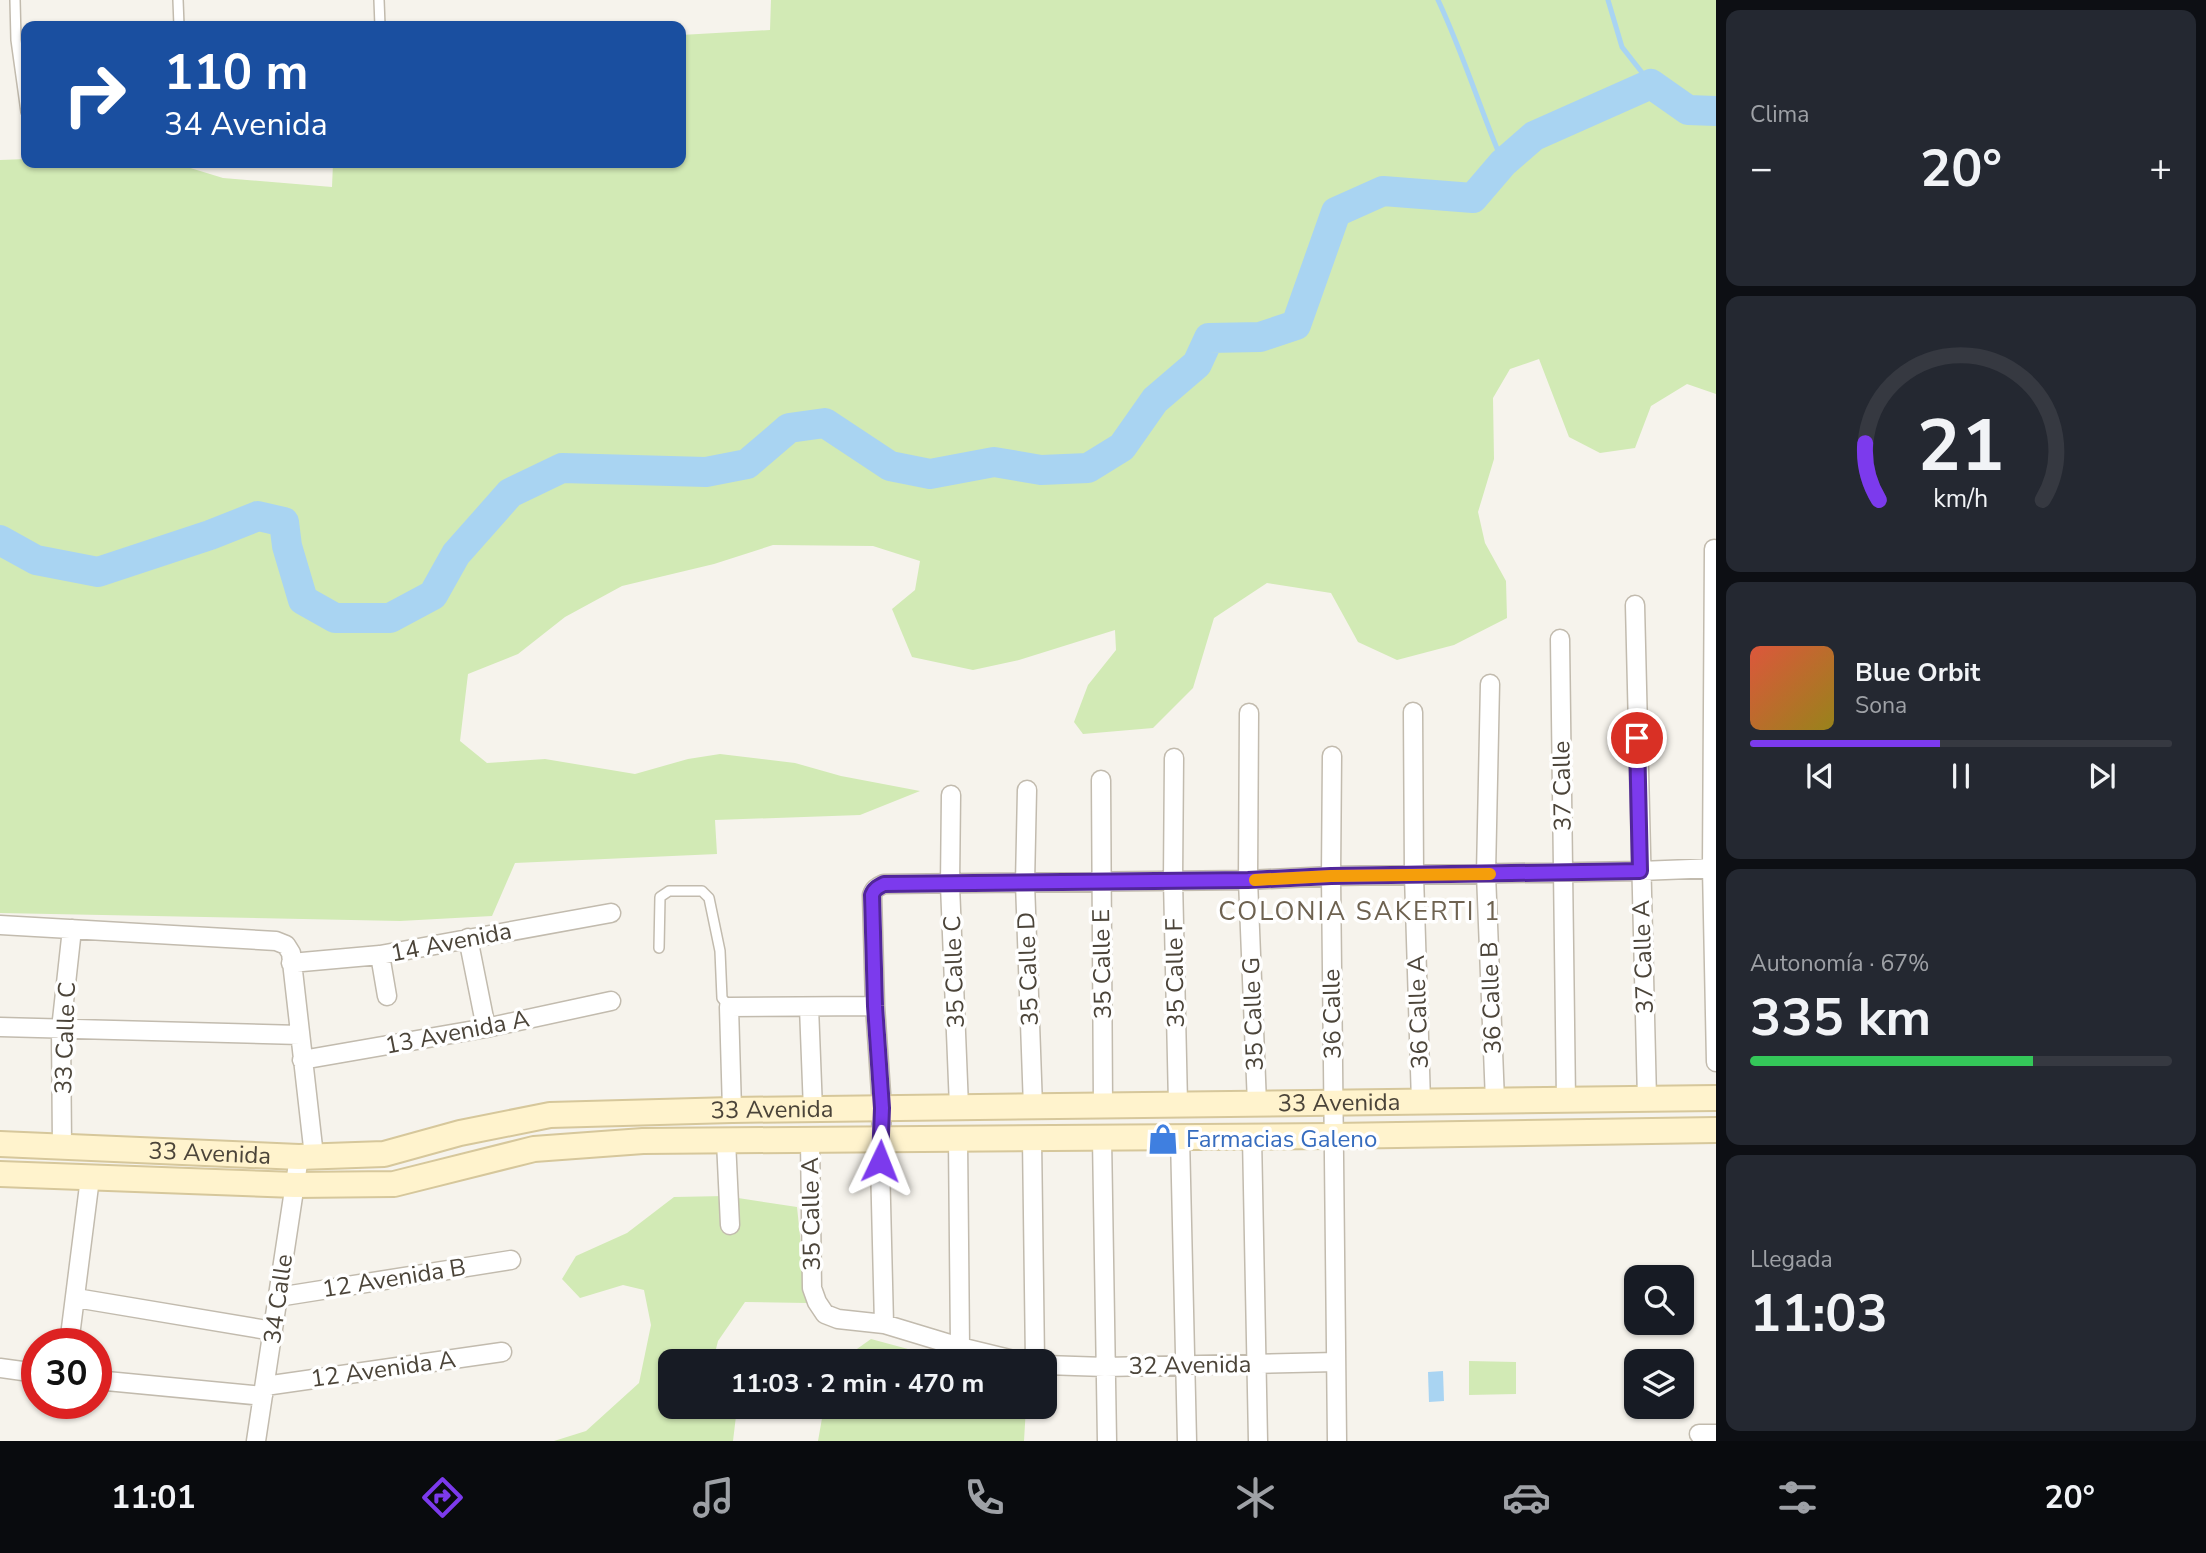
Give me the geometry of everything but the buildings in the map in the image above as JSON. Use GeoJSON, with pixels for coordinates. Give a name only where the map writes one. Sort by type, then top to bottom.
{"type":"FeatureCollection","features":[{"type":"Feature","properties":{"kind":"street"},"geometry":{"type":"LineString","coordinates":[[1714,550],[1716,1062]]}},
{"type":"Feature","properties":{"kind":"street","name":"37 Calle A"},"geometry":{"type":"LineString","coordinates":[[1635,606],[1647,1099]]}},
{"type":"Feature","properties":{"kind":"street","name":"37 Calle"},"geometry":{"type":"LineString","coordinates":[[1560,639],[1566,1100]]}},
{"type":"Feature","properties":{"kind":"street","name":"36 Calle B"},"geometry":{"type":"LineString","coordinates":[[1490,684],[1486,874],[1495,1101]]}},
{"type":"Feature","properties":{"kind":"street","name":"36 Calle A"},"geometry":{"type":"LineString","coordinates":[[1413,712],[1414,875],[1421,1102]]}},
{"type":"Feature","properties":{"kind":"street","name":"35 Calle G"},"geometry":{"type":"LineString","coordinates":[[1249,713],[1248,880],[1257,1104]]}},
{"type":"Feature","properties":{"kind":"street","name":"36 Calle"},"geometry":{"type":"LineString","coordinates":[[1332,756],[1337,1441]]}},
{"type":"Feature","properties":{"kind":"street","name":"35 Calle F"},"geometry":{"type":"LineString","coordinates":[[1174,758],[1173,880],[1178,1104]]}},
{"type":"Feature","properties":{"kind":"street","name":"35 Calle E"},"geometry":{"type":"LineString","coordinates":[[1101,780],[1103,1106]]}},
{"type":"Feature","properties":{"kind":"street","name":"35 Calle D"},"geometry":{"type":"LineString","coordinates":[[1027,790],[1025,883],[1033,1107]]}},
{"type":"Feature","properties":{"kind":"street","name":"35 Calle C"},"geometry":{"type":"LineString","coordinates":[[951,795],[950,885],[959,1108]]}},
{"type":"Feature","properties":{"kind":"street"},"geometry":{"type":"LineString","coordinates":[[968,1349],[884,1324],[882,1108],[875,1006],[874,890],[884,884],[1248,880],[1714,868]]}},
{"type":"Feature","properties":{"kind":"street","name":"14 Avenida"},"geometry":{"type":"LineString","coordinates":[[291,963],[380,955],[611,913]]}},
{"type":"Feature","properties":{"kind":"street"},"geometry":{"type":"LineString","coordinates":[[0,925],[72,929]]}},
{"type":"Feature","properties":{"kind":"street","name":"34 Calle"},"geometry":{"type":"LineString","coordinates":[[72,929],[276,941],[286,945],[291,953],[302,1060],[306,1157],[295,1185],[256,1441]]}},
{"type":"Feature","properties":{"kind":"street","name":"33 Calle C"},"geometry":{"type":"LineString","coordinates":[[62,1147],[61,1029],[72,929]]}},
{"type":"Feature","properties":{"kind":"street"},"geometry":{"type":"LineString","coordinates":[[468,938],[486,1028]]}},
{"type":"Feature","properties":{"kind":"street"},"geometry":{"type":"LineString","coordinates":[[380,955],[387,996]]}},
{"type":"Feature","properties":{"kind":"street","name":"13 Avenida A"},"geometry":{"type":"LineString","coordinates":[[302,1060],[486,1028],[611,1001]]}},
{"type":"Feature","properties":{"kind":"street"},"geometry":{"type":"LineString","coordinates":[[732,1110],[729,1007],[875,1006]]}},
{"type":"Feature","properties":{"kind":"street"},"geometry":{"type":"LineString","coordinates":[[808,1007],[813,1110]]}},
{"type":"Feature","properties":{"kind":"street"},"geometry":{"type":"LineString","coordinates":[[0,1027],[300,1035]]}},
{"type":"Feature","properties":{"kind":"street","name":"33 Avenida"},"geometry":{"type":"LineString","coordinates":[[0,1144],[306,1157],[384,1154],[460,1133],[550,1115],[732,1110],[1716,1098]]}},
{"type":"Feature","properties":{"kind":"street","name":"33 Avenida"},"geometry":{"type":"LineString","coordinates":[[0,1174],[295,1185],[394,1184],[534,1149],[643,1142],[1716,1130]]}},
{"type":"Feature","properties":{"kind":"street"},"geometry":{"type":"LineString","coordinates":[[1180,1137],[1187,1441]]}},
{"type":"Feature","properties":{"kind":"street"},"geometry":{"type":"LineString","coordinates":[[1252,1137],[1258,1441]]}},
{"type":"Feature","properties":{"kind":"street"},"geometry":{"type":"LineString","coordinates":[[1102,1138],[1107,1441]]}},
{"type":"Feature","properties":{"kind":"street"},"geometry":{"type":"LineString","coordinates":[[958,1139],[960,1347]]}},
{"type":"Feature","properties":{"kind":"street"},"geometry":{"type":"LineString","coordinates":[[1032,1139],[1035,1349]]}},
{"type":"Feature","properties":{"kind":"street","name":"35 Calle A"},"geometry":{"type":"LineString","coordinates":[[810,1140],[812,1287],[817,1302],[825,1314],[838,1319],[884,1324]]}},
{"type":"Feature","properties":{"kind":"street"},"geometry":{"type":"LineString","coordinates":[[726,1141],[730,1225]]}},
{"type":"Feature","properties":{"kind":"street"},"geometry":{"type":"LineString","coordinates":[[71,1328],[90,1178]]}},
{"type":"Feature","properties":{"kind":"street","name":"12 Avenida B"},"geometry":{"type":"LineString","coordinates":[[278,1297],[511,1260]]}},
{"type":"Feature","properties":{"kind":"street"},"geometry":{"type":"LineString","coordinates":[[76,1298],[273,1331]]}},
{"type":"Feature","properties":{"kind":"street","name":"12 Avenida A"},"geometry":{"type":"LineString","coordinates":[[112,1381],[264,1391],[502,1352]]}},
{"type":"Feature","properties":{"kind":"street","name":"32 Avenida"},"geometry":{"type":"LineString","coordinates":[[1057,1365],[1105,1367],[1336,1362]]}},
{"type":"Feature","properties":{"kind":"street"},"geometry":{"type":"LineString","coordinates":[[0,1368],[21,1371]]}},
{"type":"Feature","properties":{"kind":"lane"},"geometry":{"type":"LineString","coordinates":[[15,0],[16,40],[21,76]]}},
{"type":"Feature","properties":{"kind":"lane"},"geometry":{"type":"LineString","coordinates":[[178,0],[179,21]]}},
{"type":"Feature","properties":{"kind":"lane"},"geometry":{"type":"LineString","coordinates":[[379,0],[380,21]]}},
{"type":"Feature","properties":{"kind":"lane"},"geometry":{"type":"LineString","coordinates":[[659,948],[660,897],[669,891],[702,891],[712,904],[720,951],[722,998],[729,1007]]}},
{"type":"Feature","properties":{"kind":"green space"},"geometry":{"type":"Polygon","coordinates":[[[771,0],[1716,0],[1716,394],[1687,384],[1651,406],[1635,448],[1600,453],[1569,437],[1539,359],[1510,369],[1493,398],[1494,459],[1478,512],[1485,543],[1506,581],[1507,618],[1454,645],[1397,660],[1358,642],[1331,593],[1267,583],[1214,618],[1193,688],[1153,728],[1083,734],[1074,722],[1088,685],[1116,650],[1115,630],[1019,660],[973,670],[912,657],[892,609],[915,590],[920,561],[873,546],[773,545],[714,564],[622,586],[565,617],[518,654],[468,674],[460,741],[487,763],[545,759],[635,774],[688,759],[720,754],[795,763],[841,776],[920,791],[860,815],[715,820],[717,854],[515,863],[492,916],[400,921],[0,913],[0,160],[21,159],[21,168],[190,168],[223,178],[332,187],[333,168],[686,168],[686,35],[770,30],[771,0]]]}},
{"type":"Feature","properties":{"kind":"green space"},"geometry":{"type":"Polygon","coordinates":[[[725,1196],[797,1207],[807,1303],[745,1302],[718,1341],[716,1349],[658,1349],[658,1419],[736,1419],[733,1441],[554,1441],[586,1431],[639,1383],[651,1325],[644,1290],[623,1285],[580,1298],[562,1279],[576,1256],[627,1233],[674,1197],[725,1196]]]}},
{"type":"Feature","properties":{"kind":"green space"},"geometry":{"type":"Polygon","coordinates":[[[871,1339],[908,1349],[857,1349],[871,1339]]]}},
{"type":"Feature","properties":{"kind":"green space"},"geometry":{"type":"Polygon","coordinates":[[[1469,1361],[1516,1362],[1516,1394],[1469,1395],[1469,1361]]]}},
{"type":"Feature","properties":{"kind":"green space"},"geometry":{"type":"Polygon","coordinates":[[[822,1419],[1025,1419],[1024,1441],[818,1441],[822,1419]]]}},
{"type":"Feature","properties":{"kind":"water"},"geometry":{"type":"Polygon","coordinates":[[[1443,1371],[1444,1401],[1429,1402],[1428,1372],[1443,1371]]]}},
{"type":"Feature","properties":{"kind":"waterway"},"geometry":{"type":"LineString","coordinates":[[1438,0],[1503,163]]}},
{"type":"Feature","properties":{"kind":"waterway"},"geometry":{"type":"LineString","coordinates":[[1608,0],[1622,47],[1651,84]]}},
{"type":"Feature","properties":{"kind":"waterway"},"geometry":{"type":"LineString","coordinates":[[0,540],[36,560],[98,572],[258,516],[284,522],[287,546],[303,600],[335,618],[390,618],[433,595],[456,554],[510,493],[562,468],[706,472],[747,464],[789,428],[825,423],[890,466],[930,474],[994,462],[1041,470],[1088,468],[1122,447],[1155,400],[1197,364],[1209,338],[1260,337],[1296,325],[1336,212],[1383,191],[1473,198],[1503,163],[1534,136],[1651,84],[1688,110],[1716,111]]}},
{"type":"Feature","properties":{"kind":"slow traffic"},"geometry":{"type":"LineString","coordinates":[[1255,880],[1490,874]]}},
{"type":"Feature","properties":{"kind":"place","name":"Farmacias Galeno"},"geometry":{"type":"Point","coordinates":[1163,1139]}},
{"type":"Feature","properties":{"kind":"district","name":"COLONIA SAKERTI 1"},"geometry":{"type":"Point","coordinates":[1360,911]}},
{"type":"Feature","properties":{"kind":"route"},"geometry":{"type":"LineString","coordinates":[[880,1161],[882,1108],[875,1006],[872,895],[879,886],[1640,871],[1637,738]]}}]}
